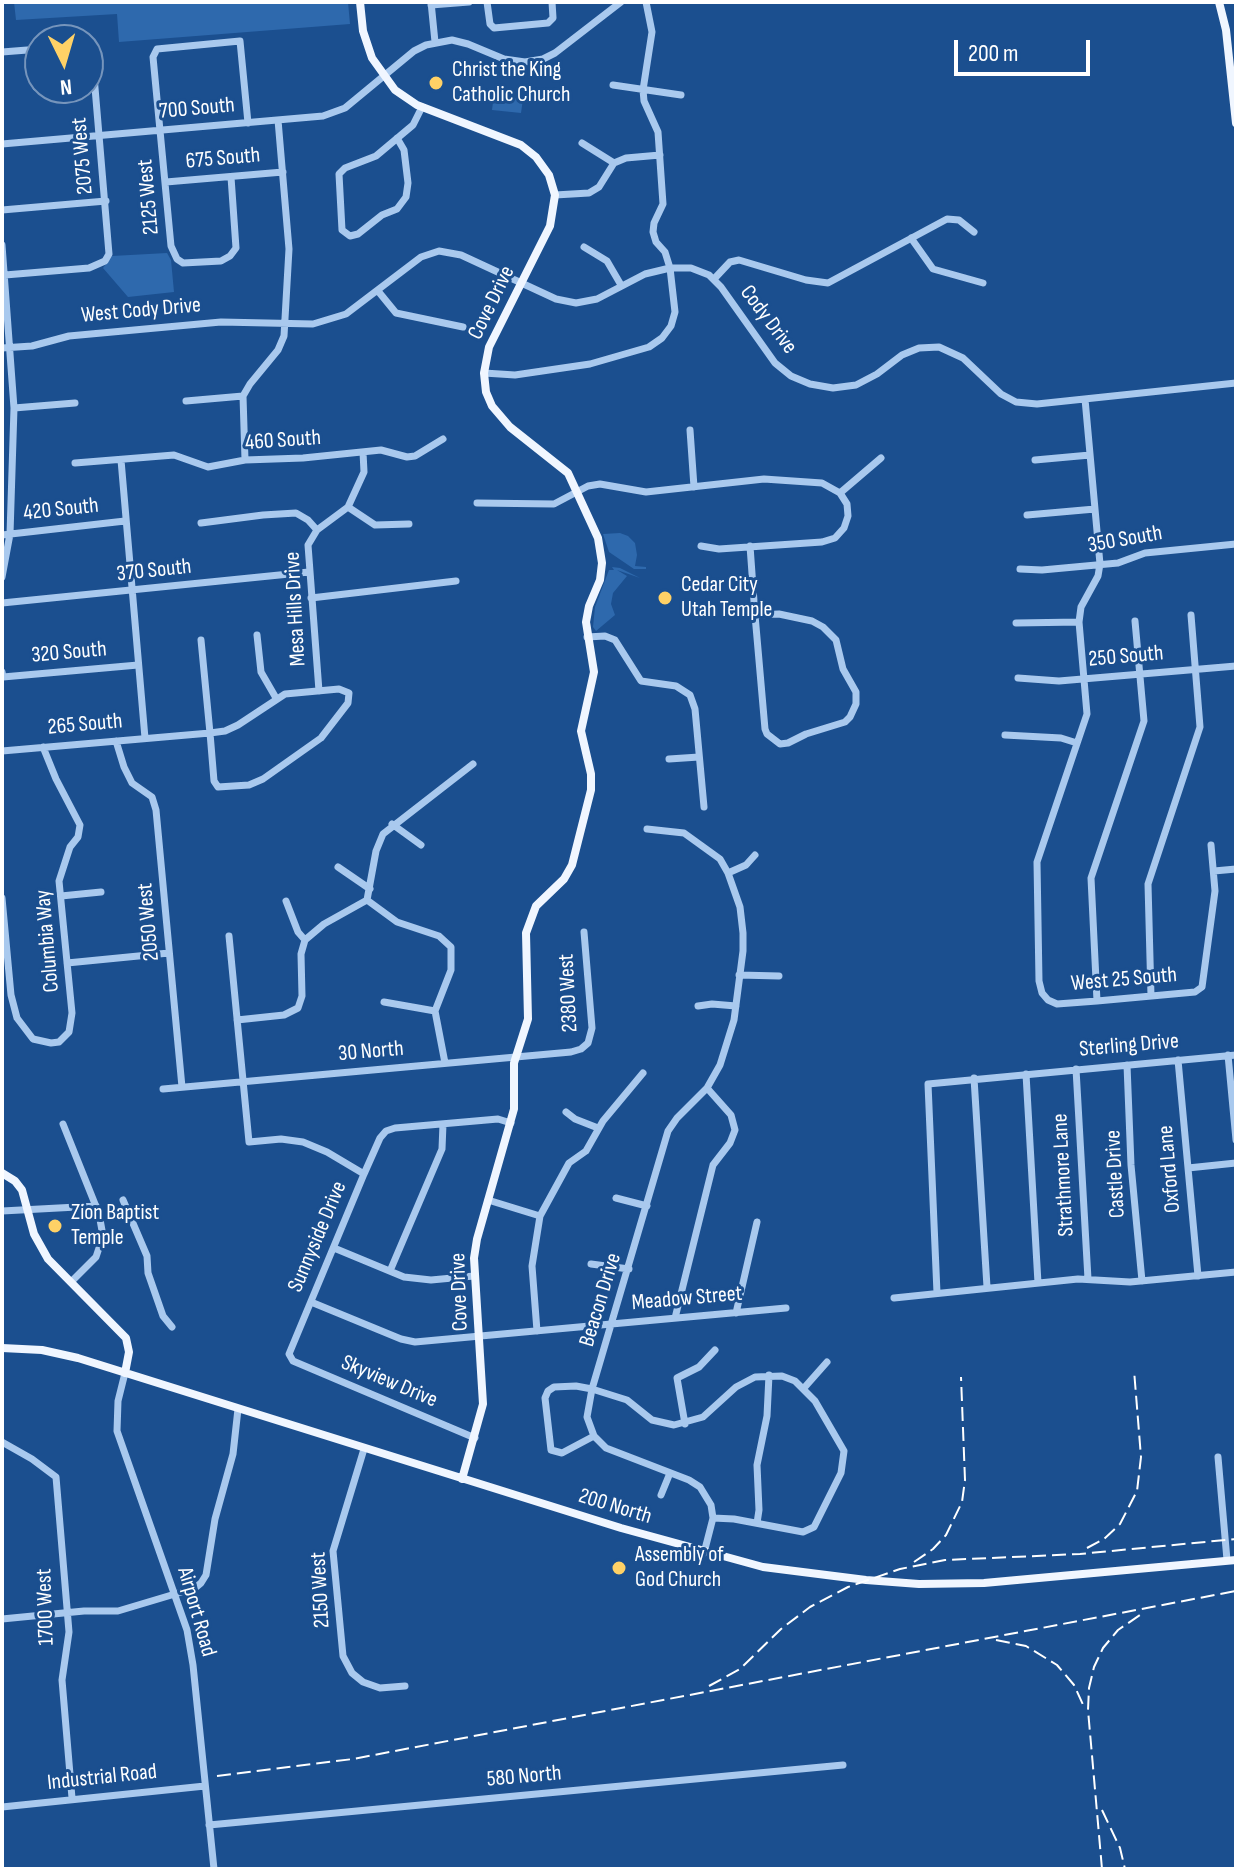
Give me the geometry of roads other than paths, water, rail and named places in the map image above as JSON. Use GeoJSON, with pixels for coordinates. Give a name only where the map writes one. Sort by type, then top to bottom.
{"type":"FeatureCollection","features":[{"type":"Feature","properties":{"kind":"main road"},"geometry":{"type":"LineString","coordinates":[[360,2],[363,31],[372,58],[395,90],[422,107],[521,145],[536,157],[549,175],[555,195]]}},
{"type":"Feature","properties":{"kind":"main road"},"geometry":{"type":"LineString","coordinates":[[1219,2],[1226,30],[1236,123]]}},
{"type":"Feature","properties":{"kind":"main road","name":"Cove Drive"},"geometry":{"type":"LineString","coordinates":[[462,1479],[483,1404],[474,1276],[477,1239],[511,1123],[516,1092],[516,1057],[528,1019],[525,949],[530,918],[536,906],[564,879],[572,865],[590,795],[591,774],[581,731],[594,677],[587,637],[587,611],[600,580],[602,563],[598,538],[568,473],[500,416],[486,392],[484,373],[489,347],[550,226],[555,195]]}},
{"type":"Feature","properties":{"kind":"main road"},"geometry":{"type":"LineString","coordinates":[[2,1173],[22,1190],[40,1247],[126,1338],[129,1352],[125,1373]]}},
{"type":"Feature","properties":{"kind":"main road","name":"200 North"},"geometry":{"type":"LineString","coordinates":[[2,1348],[62,1354],[704,1553],[763,1567],[821,1576],[919,1584],[984,1583],[1232,1560]]}},
{"type":"Feature","properties":{"kind":"street"},"geometry":{"type":"LineString","coordinates":[[469,2],[431,4],[435,42],[452,40],[504,59],[525,62],[543,59],[562,48],[609,5],[621,2]]}},
{"type":"Feature","properties":{"kind":"street"},"geometry":{"type":"LineString","coordinates":[[487,2],[490,24],[494,28],[548,23],[553,18],[552,2]]}},
{"type":"Feature","properties":{"kind":"street"},"geometry":{"type":"LineString","coordinates":[[484,373],[515,375],[590,364],[649,347],[662,338],[671,326],[675,312],[670,268],[653,232],[663,204],[658,132],[644,101],[643,90],[652,32],[646,2]]}},
{"type":"Feature","properties":{"kind":"street","name":"2125 West"},"geometry":{"type":"LineString","coordinates":[[231,177],[236,248],[221,261],[192,265],[177,259],[171,246],[159,130],[153,57],[157,49],[240,41],[248,123]]}},
{"type":"Feature","properties":{"kind":"street","name":"700 South"},"geometry":{"type":"LineString","coordinates":[[2,144],[335,113],[414,51],[435,42]]}},
{"type":"Feature","properties":{"kind":"street"},"geometry":{"type":"LineString","coordinates":[[2,52],[24,50]]}},
{"type":"Feature","properties":{"kind":"street"},"geometry":{"type":"LineString","coordinates":[[613,85],[681,95]]}},
{"type":"Feature","properties":{"kind":"street","name":"2075 West"},"geometry":{"type":"LineString","coordinates":[[5,275],[89,268],[105,261],[109,247],[96,104]]}},
{"type":"Feature","properties":{"kind":"street"},"geometry":{"type":"LineString","coordinates":[[397,138],[404,150],[408,183],[406,197],[397,209],[350,236],[342,230],[339,174],[345,168],[376,156],[397,138],[413,125],[422,107]]}},
{"type":"Feature","properties":{"kind":"street"},"geometry":{"type":"LineString","coordinates":[[245,460],[243,396],[278,350],[285,326],[289,249],[278,120]]}},
{"type":"Feature","properties":{"kind":"street"},"geometry":{"type":"LineString","coordinates":[[582,143],[614,163]]}},
{"type":"Feature","properties":{"kind":"street"},"geometry":{"type":"LineString","coordinates":[[555,195],[589,193],[599,187],[614,163],[626,158],[660,155]]}},
{"type":"Feature","properties":{"kind":"street","name":"675 South"},"geometry":{"type":"LineString","coordinates":[[166,182],[283,172]]}},
{"type":"Feature","properties":{"kind":"street"},"geometry":{"type":"LineString","coordinates":[[2,210],[106,201]]}},
{"type":"Feature","properties":{"kind":"street"},"geometry":{"type":"LineString","coordinates":[[714,279],[730,262],[739,260],[806,280],[828,283],[947,219],[959,220],[974,232]]}},
{"type":"Feature","properties":{"kind":"street"},"geometry":{"type":"LineString","coordinates":[[911,238],[933,269],[983,283]]}},
{"type":"Feature","properties":{"kind":"street"},"geometry":{"type":"LineString","coordinates":[[2,245],[14,408],[2,577]]}},
{"type":"Feature","properties":{"kind":"street"},"geometry":{"type":"LineString","coordinates":[[584,247],[607,261],[621,285]]}},
{"type":"Feature","properties":{"kind":"street","name":"Cody Drive"},"geometry":{"type":"LineString","coordinates":[[285,326],[313,324],[346,314],[421,257],[439,251],[461,255],[556,299],[576,303],[597,299],[645,274],[670,268],[691,268],[714,279],[775,363],[791,376],[810,384],[833,388],[856,385],[902,355],[919,348],[939,347],[963,358],[1001,394],[1016,402],[1037,404],[1236,383]]}},
{"type":"Feature","properties":{"kind":"street"},"geometry":{"type":"LineString","coordinates":[[378,291],[396,313],[463,327]]}},
{"type":"Feature","properties":{"kind":"street","name":"West Cody Drive"},"geometry":{"type":"LineString","coordinates":[[2,348],[32,346],[69,336],[221,322],[285,326]]}},
{"type":"Feature","properties":{"kind":"street"},"geometry":{"type":"LineString","coordinates":[[186,401],[243,396]]}},
{"type":"Feature","properties":{"kind":"street"},"geometry":{"type":"LineString","coordinates":[[1005,735],[1061,738],[1077,743],[1087,714],[1079,622],[1081,607],[1098,576],[1100,564],[1085,399]]}},
{"type":"Feature","properties":{"kind":"street"},"geometry":{"type":"LineString","coordinates":[[14,408],[75,403]]}},
{"type":"Feature","properties":{"kind":"street"},"geometry":{"type":"LineString","coordinates":[[690,430],[694,487]]}},
{"type":"Feature","properties":{"kind":"street","name":"460 South"},"geometry":{"type":"LineString","coordinates":[[75,463],[174,455],[208,467],[245,460],[381,450],[399,456],[415,456],[443,439]]}},
{"type":"Feature","properties":{"kind":"street","name":"Mesa Hills Drive"},"geometry":{"type":"LineString","coordinates":[[319,691],[308,545],[317,530],[348,507],[364,472],[363,452]]}},
{"type":"Feature","properties":{"kind":"street"},"geometry":{"type":"LineString","coordinates":[[1035,460],[1090,455]]}},
{"type":"Feature","properties":{"kind":"street"},"geometry":{"type":"LineString","coordinates":[[840,493],[881,458]]}},
{"type":"Feature","properties":{"kind":"street"},"geometry":{"type":"LineString","coordinates":[[121,460],[145,738]]}},
{"type":"Feature","properties":{"kind":"street"},"geometry":{"type":"LineString","coordinates":[[477,503],[554,504],[577,491],[600,484],[646,492],[764,479],[822,483],[840,493],[847,504],[848,516],[844,528],[835,538],[822,542],[719,549],[701,546]]}},
{"type":"Feature","properties":{"kind":"street"},"geometry":{"type":"LineString","coordinates":[[348,507],[375,525],[409,524]]}},
{"type":"Feature","properties":{"kind":"street"},"geometry":{"type":"LineString","coordinates":[[1027,515],[1095,509]]}},
{"type":"Feature","properties":{"kind":"street"},"geometry":{"type":"LineString","coordinates":[[201,523],[296,513],[317,530]]}},
{"type":"Feature","properties":{"kind":"street","name":"420 South"},"geometry":{"type":"LineString","coordinates":[[6,534],[125,521]]}},
{"type":"Feature","properties":{"kind":"street","name":"350 South"},"geometry":{"type":"LineString","coordinates":[[1020,569],[1118,563],[1145,553],[1236,544]]}},
{"type":"Feature","properties":{"kind":"street"},"geometry":{"type":"LineString","coordinates":[[750,546],[755,615],[765,729],[780,744],[845,722],[856,704],[856,692],[843,669],[836,640],[812,621],[779,614],[755,615]]}},
{"type":"Feature","properties":{"kind":"street","name":"370 South"},"geometry":{"type":"LineString","coordinates":[[2,603],[309,572]]}},
{"type":"Feature","properties":{"kind":"street"},"geometry":{"type":"LineString","coordinates":[[311,598],[456,581]]}},
{"type":"Feature","properties":{"kind":"street"},"geometry":{"type":"LineString","coordinates":[[1151,996],[1148,884],[1200,727],[1191,615]]}},
{"type":"Feature","properties":{"kind":"street"},"geometry":{"type":"LineString","coordinates":[[1097,1001],[1091,878],[1144,721],[1135,621]]}},
{"type":"Feature","properties":{"kind":"street"},"geometry":{"type":"LineString","coordinates":[[1016,623],[1079,622]]}},
{"type":"Feature","properties":{"kind":"street"},"geometry":{"type":"LineString","coordinates":[[257,635],[261,672],[276,698]]}},
{"type":"Feature","properties":{"kind":"street"},"geometry":{"type":"LineString","coordinates":[[587,637],[605,636],[615,640],[636,675],[644,682],[676,686],[690,695],[695,709],[704,807]]}},
{"type":"Feature","properties":{"kind":"street"},"geometry":{"type":"LineString","coordinates":[[201,640],[210,733]]}},
{"type":"Feature","properties":{"kind":"street","name":"320 South"},"geometry":{"type":"LineString","coordinates":[[2,675],[138,665]]}},
{"type":"Feature","properties":{"kind":"street","name":"250 South"},"geometry":{"type":"LineString","coordinates":[[1018,678],[1059,681],[1236,666]]}},
{"type":"Feature","properties":{"kind":"street","name":"Mesa Hills Drive"},"geometry":{"type":"LineString","coordinates":[[172,736],[210,733],[238,725],[285,694],[339,689],[349,693],[348,703],[321,738],[263,779],[249,785],[218,787],[214,781],[210,733]]}},
{"type":"Feature","properties":{"kind":"street","name":"265 South"},"geometry":{"type":"LineString","coordinates":[[2,751],[172,736]]}},
{"type":"Feature","properties":{"kind":"street","name":"2050 West"},"geometry":{"type":"LineString","coordinates":[[116,741],[132,783],[154,802],[182,1087]]}},
{"type":"Feature","properties":{"kind":"street","name":"West 25 South"},"geometry":{"type":"LineString","coordinates":[[1077,743],[1037,862],[1039,981],[1042,993],[1048,1000],[1057,1004],[1097,1001],[1195,992],[1202,987],[1215,891],[1214,871]]}},
{"type":"Feature","properties":{"kind":"street","name":"Columbia Way"},"geometry":{"type":"LineString","coordinates":[[3,924],[13,1007],[21,1026],[33,1039],[51,1043],[65,1038],[72,1013],[61,871],[70,847],[78,837],[80,825],[43,747]]}},
{"type":"Feature","properties":{"kind":"street"},"geometry":{"type":"LineString","coordinates":[[669,759],[699,757]]}},
{"type":"Feature","properties":{"kind":"street"},"geometry":{"type":"LineString","coordinates":[[237,1020],[284,1015],[298,1008],[302,996],[301,954],[305,940],[324,924],[367,900],[378,842],[392,824],[473,764]]}},
{"type":"Feature","properties":{"kind":"street"},"geometry":{"type":"LineString","coordinates":[[392,824],[421,845]]}},
{"type":"Feature","properties":{"kind":"street"},"geometry":{"type":"LineString","coordinates":[[647,829],[684,833],[715,854],[728,873],[746,865],[755,855]]}},
{"type":"Feature","properties":{"kind":"street"},"geometry":{"type":"LineString","coordinates":[[1211,845],[1214,871],[1236,869]]}},
{"type":"Feature","properties":{"kind":"street"},"geometry":{"type":"LineString","coordinates":[[338,867],[370,889]]}},
{"type":"Feature","properties":{"kind":"street","name":"Beacon Drive"},"geometry":{"type":"LineString","coordinates":[[594,1436],[587,1417],[592,1389],[668,1131],[707,1088],[720,1065],[736,1006],[743,925],[728,873]]}},
{"type":"Feature","properties":{"kind":"street"},"geometry":{"type":"LineString","coordinates":[[61,896],[101,892]]}},
{"type":"Feature","properties":{"kind":"street"},"geometry":{"type":"LineString","coordinates":[[2,898],[3,924]]}},
{"type":"Feature","properties":{"kind":"street"},"geometry":{"type":"LineString","coordinates":[[367,900],[397,922],[439,936],[451,947],[451,970],[435,1011],[445,1063]]}},
{"type":"Feature","properties":{"kind":"street"},"geometry":{"type":"LineString","coordinates":[[286,901],[298,932],[305,940]]}},
{"type":"Feature","properties":{"kind":"street","name":"2380 West"},"geometry":{"type":"LineString","coordinates":[[581,1049],[588,1043],[592,1028],[584,932]]}},
{"type":"Feature","properties":{"kind":"street"},"geometry":{"type":"LineString","coordinates":[[229,936],[249,1142],[281,1139],[303,1142],[364,1174]]}},
{"type":"Feature","properties":{"kind":"street"},"geometry":{"type":"LineString","coordinates":[[67,963],[169,953]]}},
{"type":"Feature","properties":{"kind":"street"},"geometry":{"type":"LineString","coordinates":[[739,975],[779,976]]}},
{"type":"Feature","properties":{"kind":"street"},"geometry":{"type":"LineString","coordinates":[[384,1002],[435,1011]]}},
{"type":"Feature","properties":{"kind":"street"},"geometry":{"type":"LineString","coordinates":[[698,1006],[736,1006]]}},
{"type":"Feature","properties":{"kind":"street","name":"30 North"},"geometry":{"type":"LineString","coordinates":[[163,1089],[581,1049]]}},
{"type":"Feature","properties":{"kind":"street"},"geometry":{"type":"LineString","coordinates":[[1232,1055],[1236,1140]]}},
{"type":"Feature","properties":{"kind":"street","name":"Sterling Drive"},"geometry":{"type":"LineString","coordinates":[[937,1293],[926,1085],[932,1082],[1232,1055]]}},
{"type":"Feature","properties":{"kind":"street","name":"Oxford Lane"},"geometry":{"type":"LineString","coordinates":[[1178,1060],[1198,1276]]}},
{"type":"Feature","properties":{"kind":"street","name":"Castle Drive"},"geometry":{"type":"LineString","coordinates":[[1127,1065],[1142,1281]]}},
{"type":"Feature","properties":{"kind":"street","name":"Strathmore Lane"},"geometry":{"type":"LineString","coordinates":[[1076,1069],[1088,1279]]}},
{"type":"Feature","properties":{"kind":"street"},"geometry":{"type":"LineString","coordinates":[[537,1331],[532,1266],[540,1216],[564,1170],[586,1151],[598,1128],[643,1073]]}},
{"type":"Feature","properties":{"kind":"street"},"geometry":{"type":"LineString","coordinates":[[1026,1074],[1038,1283]]}},
{"type":"Feature","properties":{"kind":"street"},"geometry":{"type":"LineString","coordinates":[[974,1078],[987,1287]]}},
{"type":"Feature","properties":{"kind":"street"},"geometry":{"type":"LineString","coordinates":[[675,1318],[713,1165],[730,1143],[735,1130],[731,1115],[707,1088]]}},
{"type":"Feature","properties":{"kind":"street"},"geometry":{"type":"LineString","coordinates":[[566,1112],[598,1128]]}},
{"type":"Feature","properties":{"kind":"street"},"geometry":{"type":"LineString","coordinates":[[390,1271],[442,1149],[443,1124],[498,1119],[511,1123]]}},
{"type":"Feature","properties":{"kind":"street"},"geometry":{"type":"LineString","coordinates":[[63,1124],[103,1226],[101,1248],[92,1263],[71,1282]]}},
{"type":"Feature","properties":{"kind":"street","name":"Sunnyside Drive"},"geometry":{"type":"LineString","coordinates":[[290,1358],[289,1354],[380,1138],[386,1131],[443,1124]]}},
{"type":"Feature","properties":{"kind":"street"},"geometry":{"type":"LineString","coordinates":[[1188,1168],[1236,1163]]}},
{"type":"Feature","properties":{"kind":"street"},"geometry":{"type":"LineString","coordinates":[[616,1198],[647,1206]]}},
{"type":"Feature","properties":{"kind":"street"},"geometry":{"type":"LineString","coordinates":[[123,1200],[147,1256],[148,1273],[163,1316],[172,1327]]}},
{"type":"Feature","properties":{"kind":"street"},"geometry":{"type":"LineString","coordinates":[[488,1200],[540,1216]]}},
{"type":"Feature","properties":{"kind":"street"},"geometry":{"type":"LineString","coordinates":[[2,1211],[96,1206]]}},
{"type":"Feature","properties":{"kind":"street"},"geometry":{"type":"LineString","coordinates":[[736,1313],[757,1222]]}},
{"type":"Feature","properties":{"kind":"street"},"geometry":{"type":"LineString","coordinates":[[334,1248],[417,1280],[474,1276]]}},
{"type":"Feature","properties":{"kind":"street"},"geometry":{"type":"LineString","coordinates":[[591,1264],[629,1269]]}},
{"type":"Feature","properties":{"kind":"street"},"geometry":{"type":"LineString","coordinates":[[894,1298],[1088,1279],[1142,1281],[1236,1272]]}},
{"type":"Feature","properties":{"kind":"street","name":"Meadow Street"},"geometry":{"type":"LineString","coordinates":[[311,1302],[415,1346],[537,1331],[786,1308]]}},
{"type":"Feature","properties":{"kind":"street"},"geometry":{"type":"LineString","coordinates":[[685,1424],[677,1378],[699,1367],[715,1350]]}},
{"type":"Feature","properties":{"kind":"street","name":"Skyview Drive"},"geometry":{"type":"LineString","coordinates":[[290,1358],[475,1438]]}},
{"type":"Feature","properties":{"kind":"street"},"geometry":{"type":"LineString","coordinates":[[804,1388],[827,1362]]}},
{"type":"Feature","properties":{"kind":"street","name":"Airport Road"},"geometry":{"type":"LineString","coordinates":[[125,1373],[118,1401],[117,1431],[187,1630],[214,1869]]}},
{"type":"Feature","properties":{"kind":"street"},"geometry":{"type":"LineString","coordinates":[[757,1523],[757,1465],[767,1416],[769,1375]]}},
{"type":"Feature","properties":{"kind":"street"},"geometry":{"type":"LineString","coordinates":[[704,1553],[713,1518],[711,1505],[700,1487],[614,1453],[594,1436],[562,1453],[551,1450],[545,1398],[548,1391],[554,1387],[576,1386],[592,1389],[627,1400],[652,1420],[685,1424],[703,1417],[746,1380],[769,1375],[782,1376],[804,1388],[844,1451],[841,1473],[814,1527],[803,1532],[713,1518]]}},
{"type":"Feature","properties":{"kind":"street"},"geometry":{"type":"LineString","coordinates":[[2,1619],[118,1611],[201,1583],[206,1575],[214,1528],[233,1454],[238,1409]]}},
{"type":"Feature","properties":{"kind":"street","name":"1700 West"},"geometry":{"type":"LineString","coordinates":[[2,1442],[56,1477],[69,1643],[62,1680],[72,1798]]}},
{"type":"Feature","properties":{"kind":"street","name":"2150 West"},"geometry":{"type":"LineString","coordinates":[[364,1449],[333,1551],[343,1656],[352,1673],[363,1682],[380,1688],[405,1686]]}},
{"type":"Feature","properties":{"kind":"street"},"geometry":{"type":"LineString","coordinates":[[1218,1457],[1232,1560]]}},
{"type":"Feature","properties":{"kind":"street"},"geometry":{"type":"LineString","coordinates":[[661,1495],[670,1473]]}},
{"type":"Feature","properties":{"kind":"street","name":"580 North"},"geometry":{"type":"LineString","coordinates":[[209,1825],[843,1765]]}},
{"type":"Feature","properties":{"kind":"street","name":"Industrial Road"},"geometry":{"type":"LineString","coordinates":[[2,1807],[205,1786]]}},
{"type":"Feature","properties":{"kind":"railway"},"geometry":{"type":"LineString","coordinates":[[1087,1548],[1104,1539],[1120,1524],[1137,1491],[1141,1457],[1134,1370]]}},
{"type":"Feature","properties":{"kind":"railway"},"geometry":{"type":"LineString","coordinates":[[914,1562],[946,1535],[962,1502],[965,1480],[961,1377]]}},
{"type":"Feature","properties":{"kind":"railway"},"geometry":{"type":"LineString","coordinates":[[709,1686],[740,1669],[781,1629],[810,1607],[848,1587],[900,1569],[945,1560],[1080,1554],[1236,1539]]}},
{"type":"Feature","properties":{"kind":"railway"},"geometry":{"type":"LineString","coordinates":[[217,1776],[353,1759],[1236,1591]]}},
{"type":"Feature","properties":{"kind":"railway"},"geometry":{"type":"LineString","coordinates":[[1102,1869],[1088,1710],[1089,1688],[1103,1648],[1118,1630],[1143,1613]]}},
{"type":"Feature","properties":{"kind":"railway"},"geometry":{"type":"LineString","coordinates":[[996,1640],[1026,1646],[1057,1665],[1074,1685],[1085,1709]]}},
{"type":"Feature","properties":{"kind":"railway"},"geometry":{"type":"LineString","coordinates":[[1102,1810],[1120,1848],[1125,1869]]}},
{"type":"Feature","properties":{"kind":"place","name":"Christ the King Catholic Church"},"geometry":{"type":"Point","coordinates":[436,83]}},
{"type":"Feature","properties":{"kind":"place","name":"Cedar City Utah Temple"},"geometry":{"type":"Point","coordinates":[665,598]}},
{"type":"Feature","properties":{"kind":"place","name":"Zion Baptist Temple"},"geometry":{"type":"Point","coordinates":[55,1226]}},
{"type":"Feature","properties":{"kind":"place","name":"Assembly of God Church"},"geometry":{"type":"Point","coordinates":[619,1568]}}]}
